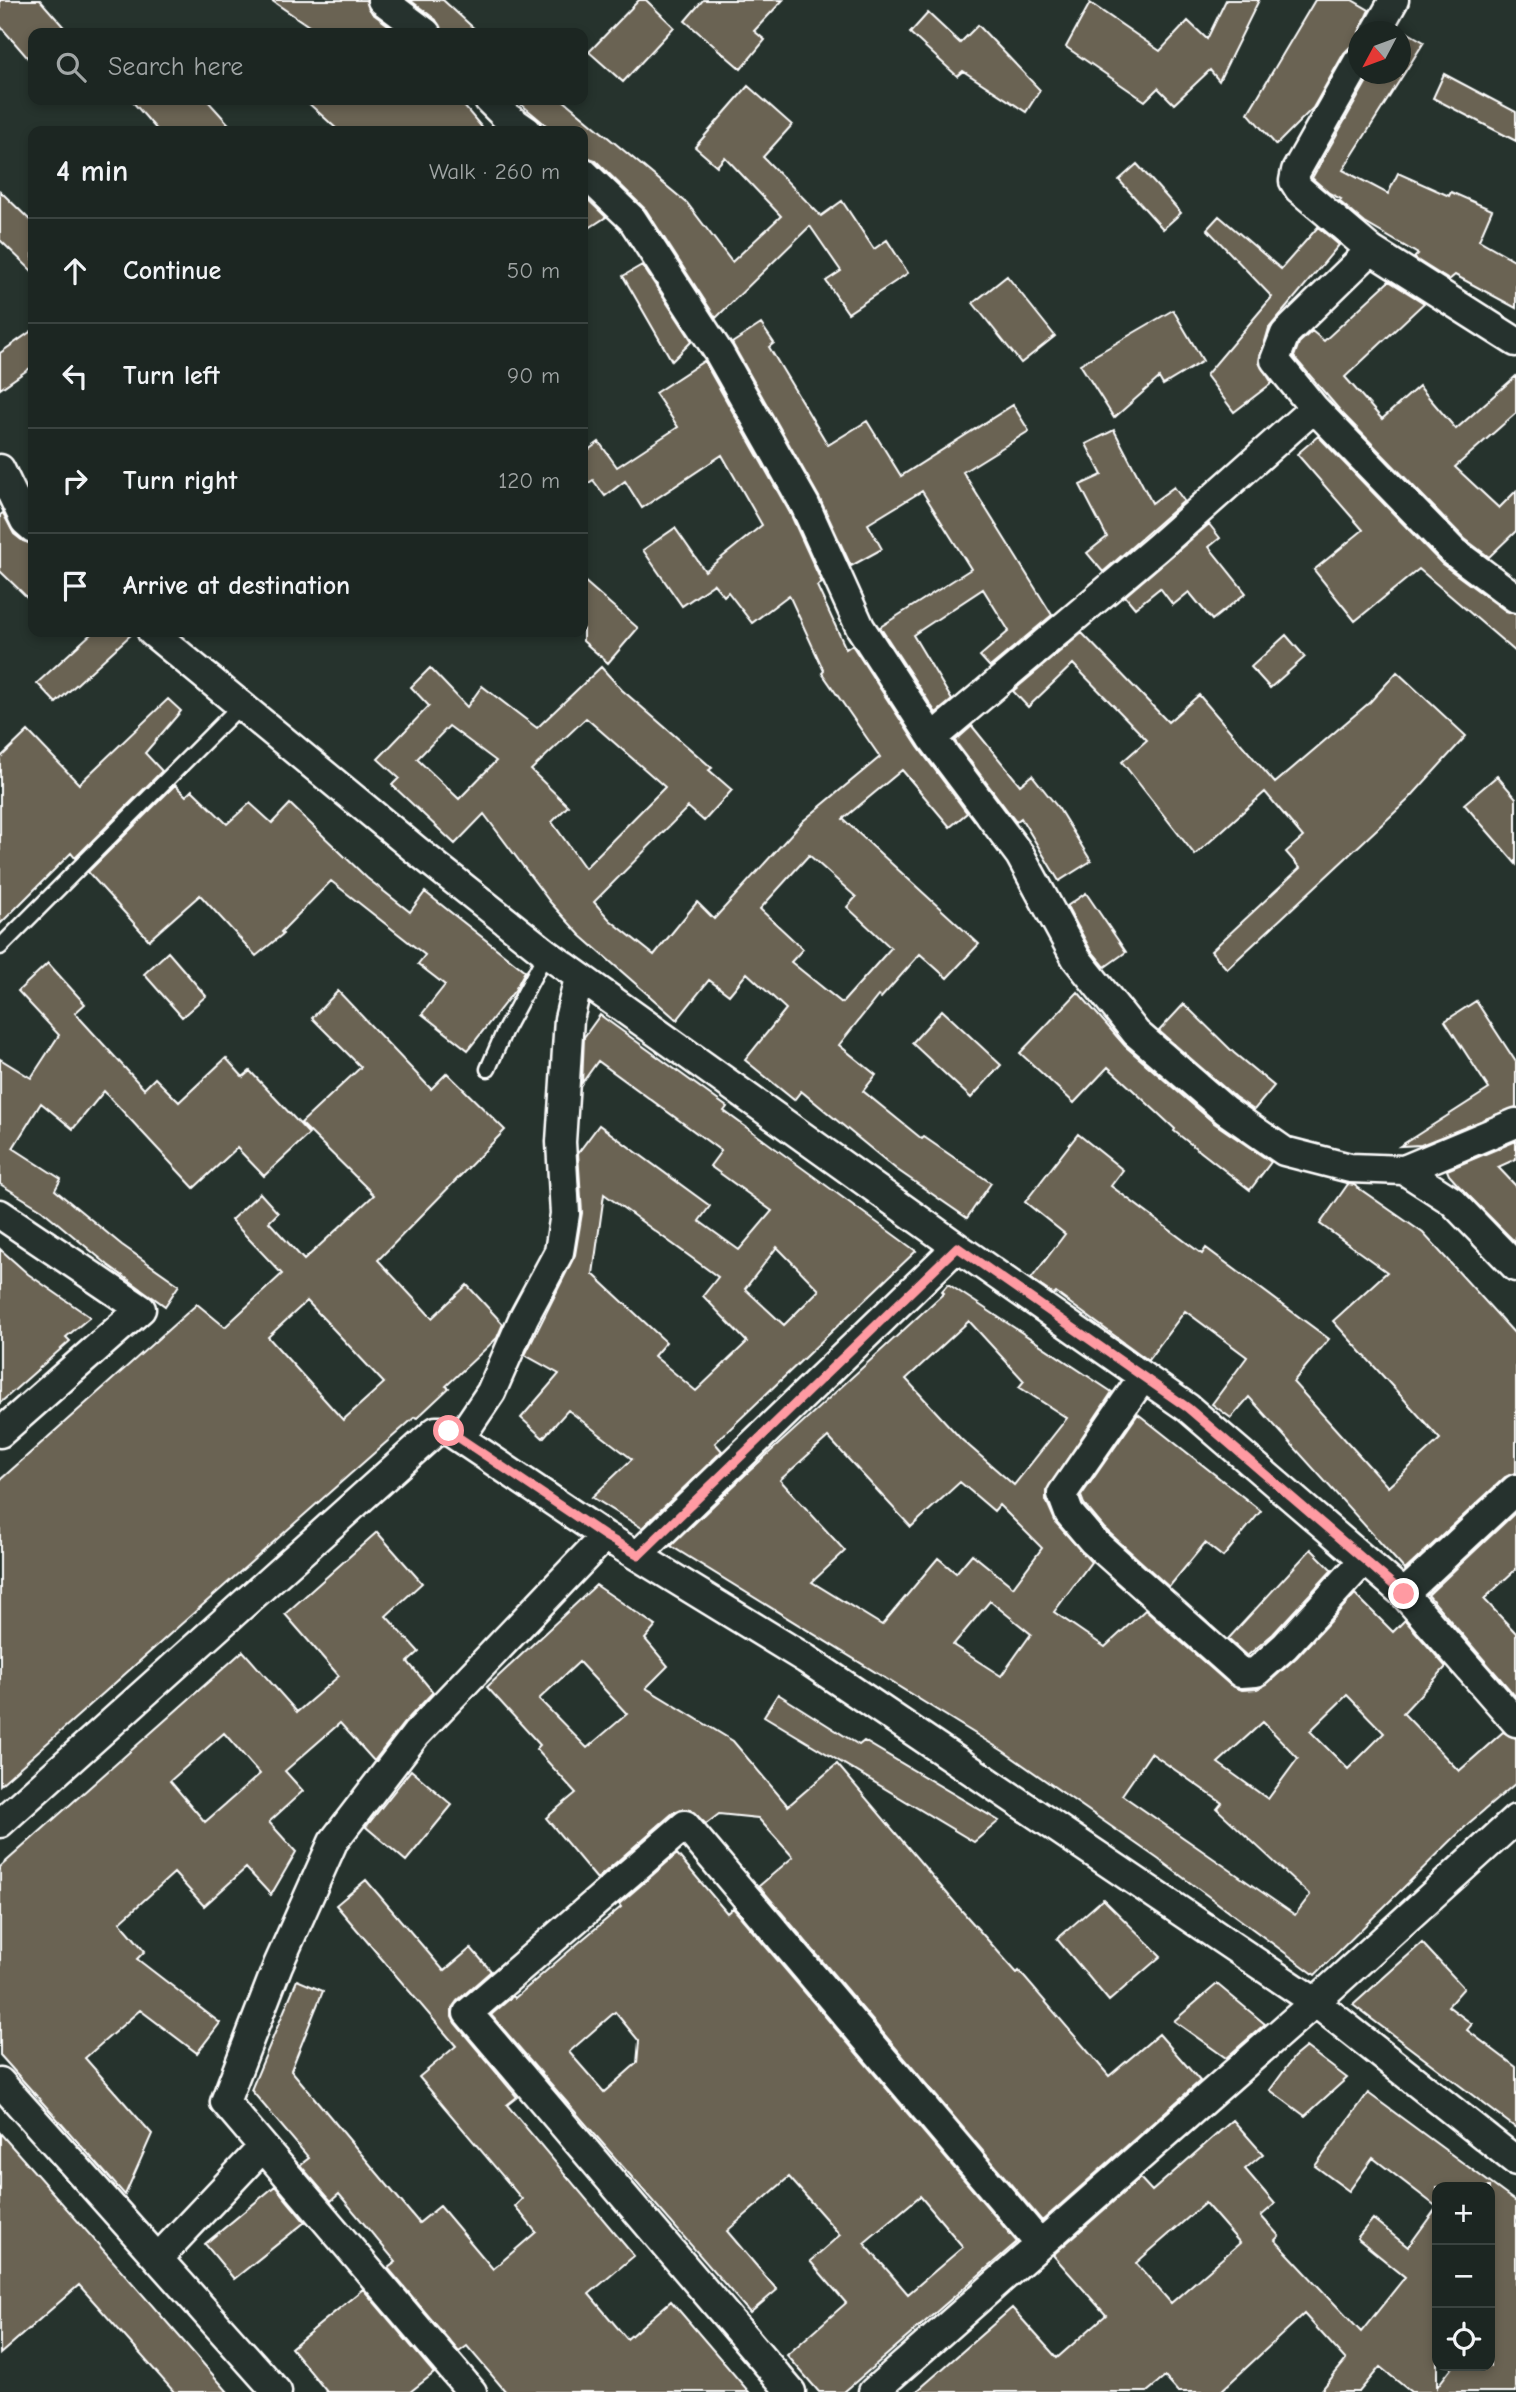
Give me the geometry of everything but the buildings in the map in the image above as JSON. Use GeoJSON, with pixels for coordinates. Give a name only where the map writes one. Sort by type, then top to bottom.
{"type":"FeatureCollection","features":[{"type":"Feature","properties":{"kind":"street"},"geometry":{"type":"LineString","coordinates":[[382,0],[419,28]]}},
{"type":"Feature","properties":{"kind":"street"},"geometry":{"type":"LineString","coordinates":[[1382,21],[1394,0]]}},
{"type":"Feature","properties":{"kind":"street"},"geometry":{"type":"LineString","coordinates":[[1348,81],[1296,171],[1294,181],[1299,189],[1371,250],[1516,342]]}},
{"type":"Feature","properties":{"kind":"street"},"geometry":{"type":"LineString","coordinates":[[494,105],[520,126]]}},
{"type":"Feature","properties":{"kind":"street"},"geometry":{"type":"LineString","coordinates":[[588,177],[632,219],[719,353],[805,505],[860,627],[932,738],[1020,855],[1076,958],[1136,1033],[1225,1110],[1284,1151],[1350,1168],[1404,1170],[1516,1123]]}},
{"type":"Feature","properties":{"kind":"street"},"geometry":{"type":"LineString","coordinates":[[1371,250],[1285,334],[1275,360],[1314,408],[1454,552],[1516,598]]}},
{"type":"Feature","properties":{"kind":"street"},"geometry":{"type":"LineString","coordinates":[[932,738],[1158,547],[1314,408]]}},
{"type":"Feature","properties":{"kind":"street"},"geometry":{"type":"LineString","coordinates":[[0,469],[28,524]]}},
{"type":"Feature","properties":{"kind":"street"},"geometry":{"type":"LineString","coordinates":[[158,637],[579,978],[1188,1408],[1404,1594],[1516,1722]]}},
{"type":"Feature","properties":{"kind":"street"},"geometry":{"type":"LineString","coordinates":[[460,1438],[491,1392],[524,1317],[559,1252],[565,1214],[561,1142],[569,1019],[579,978]]}},
{"type":"Feature","properties":{"kind":"street"},"geometry":{"type":"LineString","coordinates":[[1404,1170],[1452,1200],[1516,1266]]}},
{"type":"Feature","properties":{"kind":"street"},"geometry":{"type":"LineString","coordinates":[[0,1214],[141,1308],[0,1433]]}},
{"type":"Feature","properties":{"kind":"street"},"geometry":{"type":"LineString","coordinates":[[639,1555],[957,1247]]}},
{"type":"Feature","properties":{"kind":"street"},"geometry":{"type":"LineString","coordinates":[[1143,1377],[1062,1494],[1069,1513],[1092,1540],[1241,1672],[1256,1672],[1276,1655],[1364,1560]]}},
{"type":"Feature","properties":{"kind":"street"},"geometry":{"type":"LineString","coordinates":[[0,1823],[436,1431],[449,1431],[605,1536],[818,1667],[1315,2002],[1516,2161]]}},
{"type":"Feature","properties":{"kind":"street"},"geometry":{"type":"LineString","coordinates":[[1404,1594],[1516,1489]]}},
{"type":"Feature","properties":{"kind":"street"},"geometry":{"type":"LineString","coordinates":[[472,2392],[225,2102],[278,1965],[333,1842],[416,1734],[605,1536]]}},
{"type":"Feature","properties":{"kind":"street"},"geometry":{"type":"LineString","coordinates":[[873,2392],[1315,2002],[1516,1819]]}},
{"type":"Feature","properties":{"kind":"street"},"geometry":{"type":"LineString","coordinates":[[791,2392],[468,2013],[685,1825],[1039,2243]]}},
{"type":"Feature","properties":{"kind":"street"},"geometry":{"type":"LineString","coordinates":[[0,2082],[277,2392]]}},
{"type":"Feature","properties":{"kind":"street"},"geometry":{"type":"LineString","coordinates":[[158,2258],[263,2147]]}},
{"type":"Feature","properties":{"kind":"lane"},"geometry":{"type":"LineString","coordinates":[[0,947],[240,706]]}},
{"type":"Feature","properties":{"kind":"lane"},"geometry":{"type":"LineString","coordinates":[[488,1069],[546,953]]}},
{"type":"Feature","properties":{"kind":"route"},"geometry":{"type":"LineString","coordinates":[[449,1431],[605,1536],[639,1555],[957,1247],[1188,1408],[1404,1594]]}}]}
